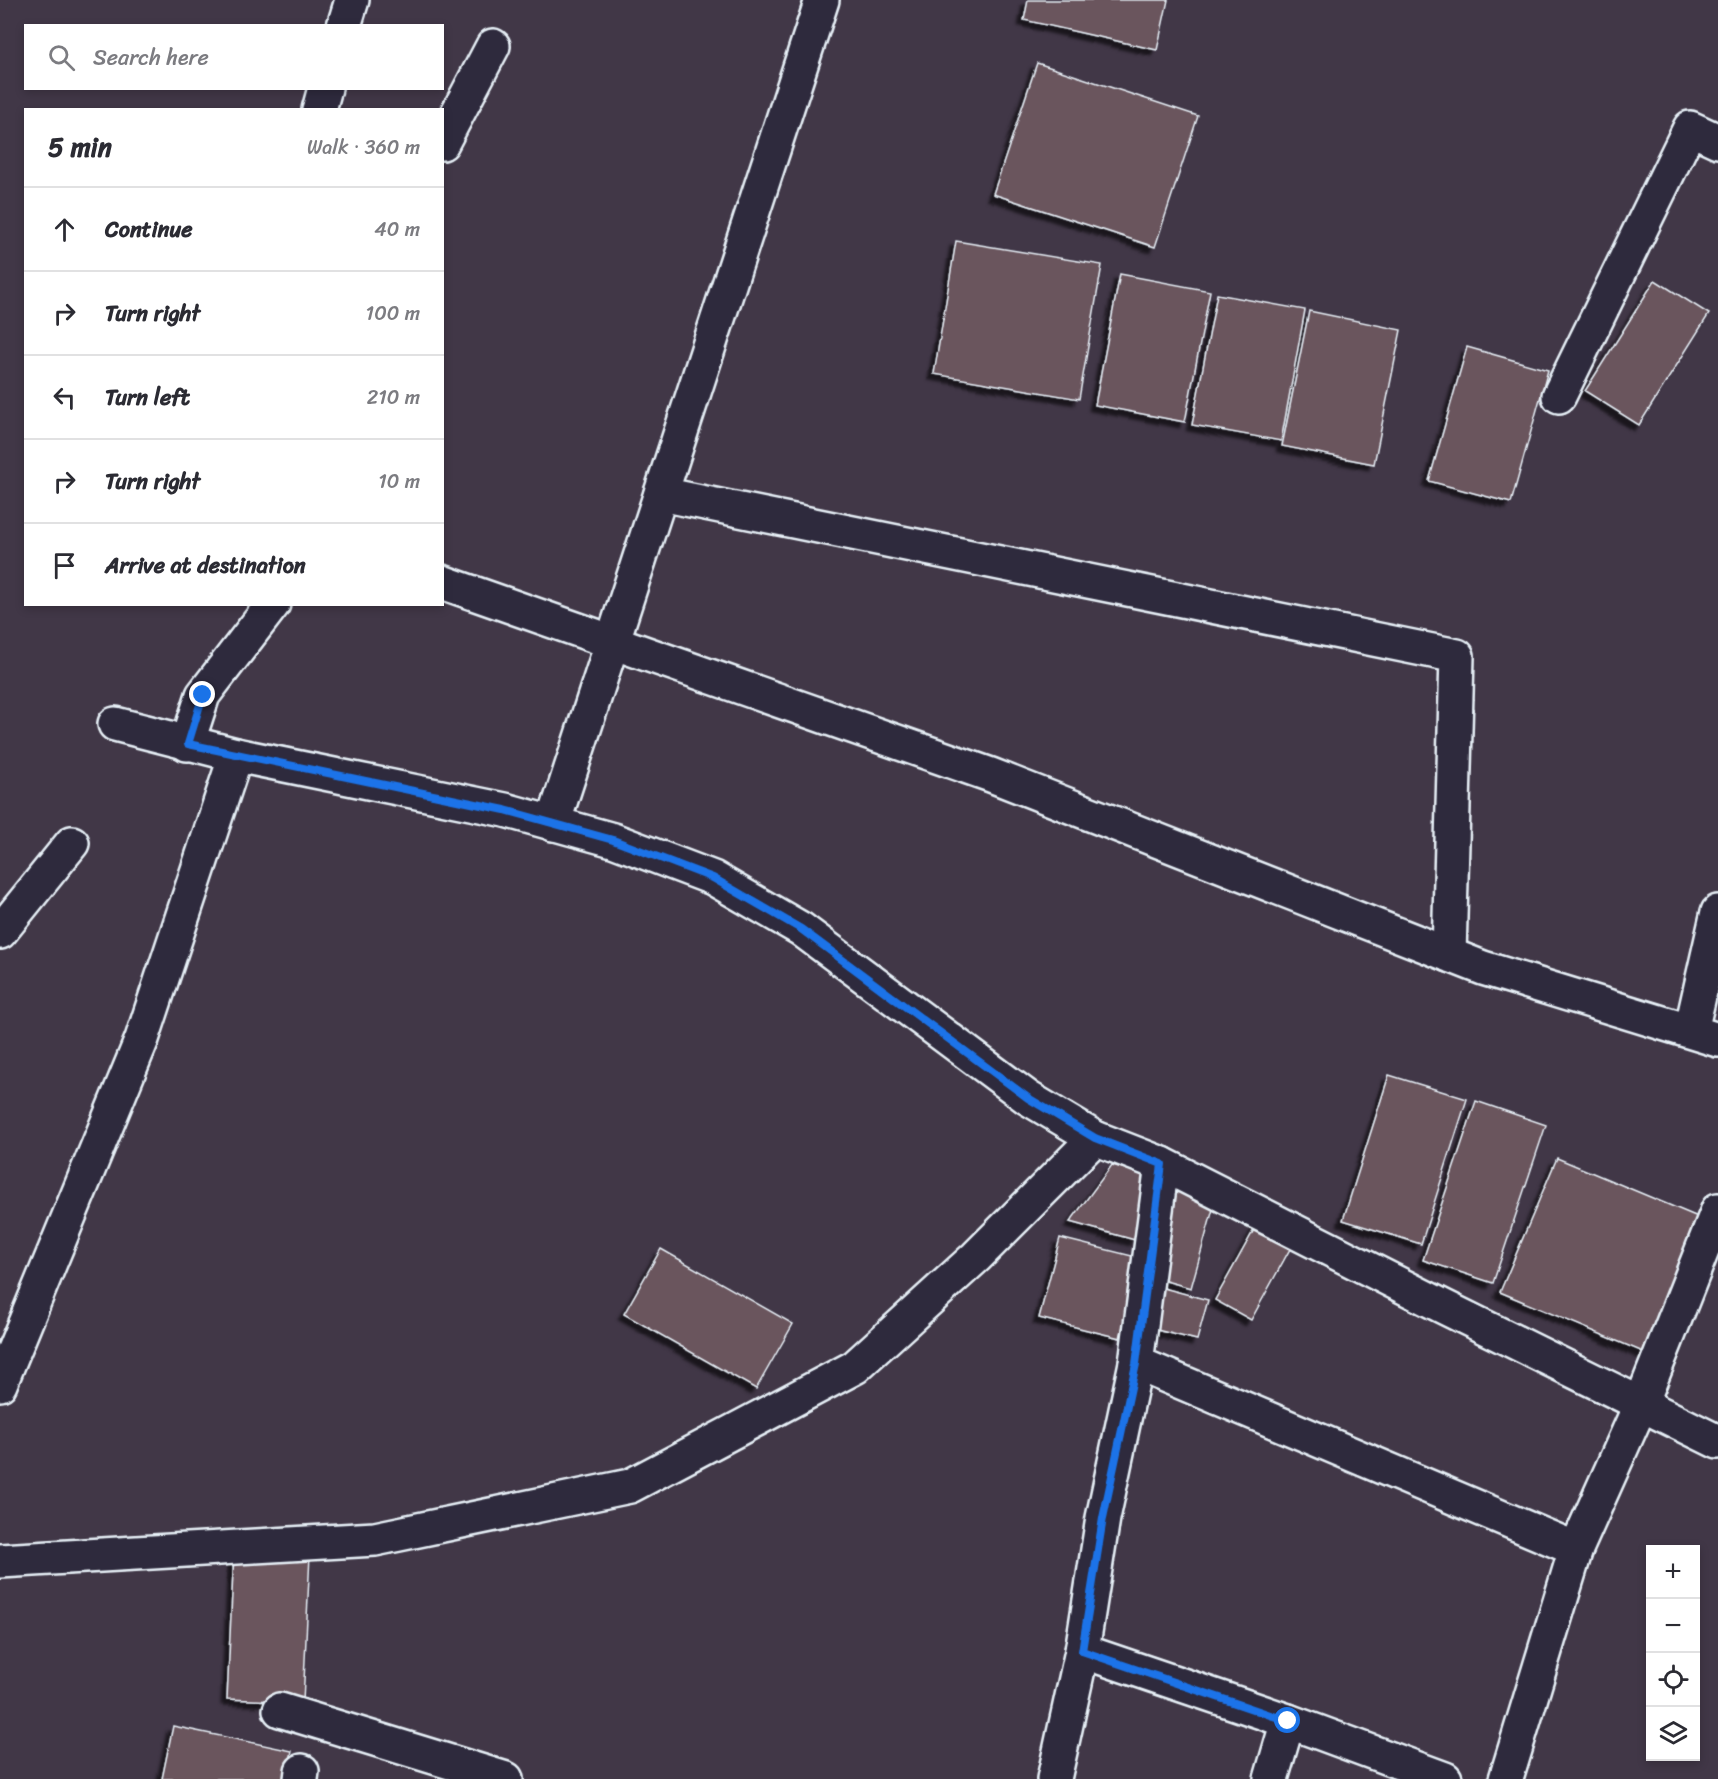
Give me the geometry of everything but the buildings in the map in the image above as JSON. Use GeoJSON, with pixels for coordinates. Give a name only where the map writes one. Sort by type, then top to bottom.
{"type":"FeatureCollection","features":[{"type":"Feature","properties":{"kind":"street"},"geometry":{"type":"LineString","coordinates":[[346,24],[352,0]]}},
{"type":"Feature","properties":{"kind":"street"},"geometry":{"type":"LineString","coordinates":[[553,824],[822,0]]}},
{"type":"Feature","properties":{"kind":"street"},"geometry":{"type":"LineString","coordinates":[[444,139],[493,46]]}},
{"type":"Feature","properties":{"kind":"street"},"geometry":{"type":"LineString","coordinates":[[320,108],[324,90]]}},
{"type":"Feature","properties":{"kind":"street"},"geometry":{"type":"LineString","coordinates":[[1559,396],[1690,128],[1718,141]]}},
{"type":"Feature","properties":{"kind":"street"},"geometry":{"type":"LineString","coordinates":[[661,494],[1457,657],[1449,955]]}},
{"type":"Feature","properties":{"kind":"street"},"geometry":{"type":"LineString","coordinates":[[444,583],[991,775],[1483,968],[1704,1036],[1718,912]]}},
{"type":"Feature","properties":{"kind":"street"},"geometry":{"type":"LineString","coordinates":[[188,744],[203,695],[271,606]]}},
{"type":"Feature","properties":{"kind":"street"},"geometry":{"type":"LineString","coordinates":[[115,724],[236,755],[505,810],[613,840],[713,878],[801,929],[1028,1098],[1095,1138],[1162,1164],[1718,1442]]}},
{"type":"Feature","properties":{"kind":"street"},"geometry":{"type":"LineString","coordinates":[[0,1384],[142,1039],[236,755]]}},
{"type":"Feature","properties":{"kind":"street"},"geometry":{"type":"LineString","coordinates":[[0,932],[72,843]]}},
{"type":"Feature","properties":{"kind":"street"},"geometry":{"type":"LineString","coordinates":[[0,1561],[375,1539],[630,1486],[855,1367],[976,1257],[1095,1138]]}},
{"type":"Feature","properties":{"kind":"street"},"geometry":{"type":"LineString","coordinates":[[1053,1779],[1082,1651],[1103,1518],[1136,1364],[1162,1164]]}},
{"type":"Feature","properties":{"kind":"street"},"geometry":{"type":"LineString","coordinates":[[1506,1779],[1576,1549],[1641,1404],[1718,1210]]}},
{"type":"Feature","properties":{"kind":"street"},"geometry":{"type":"LineString","coordinates":[[1136,1364],[1576,1549]]}},
{"type":"Feature","properties":{"kind":"street"},"geometry":{"type":"LineString","coordinates":[[1082,1651],[1288,1721],[1445,1779]]}},
{"type":"Feature","properties":{"kind":"street"},"geometry":{"type":"LineString","coordinates":[[280,1710],[506,1779]]}},
{"type":"Feature","properties":{"kind":"street"},"geometry":{"type":"LineString","coordinates":[[1271,1779],[1288,1721]]}},
{"type":"Feature","properties":{"kind":"route"},"geometry":{"type":"LineString","coordinates":[[203,695],[188,744],[505,810],[613,840],[713,878],[801,929],[1028,1098],[1095,1138],[1162,1164],[1136,1364],[1103,1518],[1082,1651],[1288,1721]]}}]}
